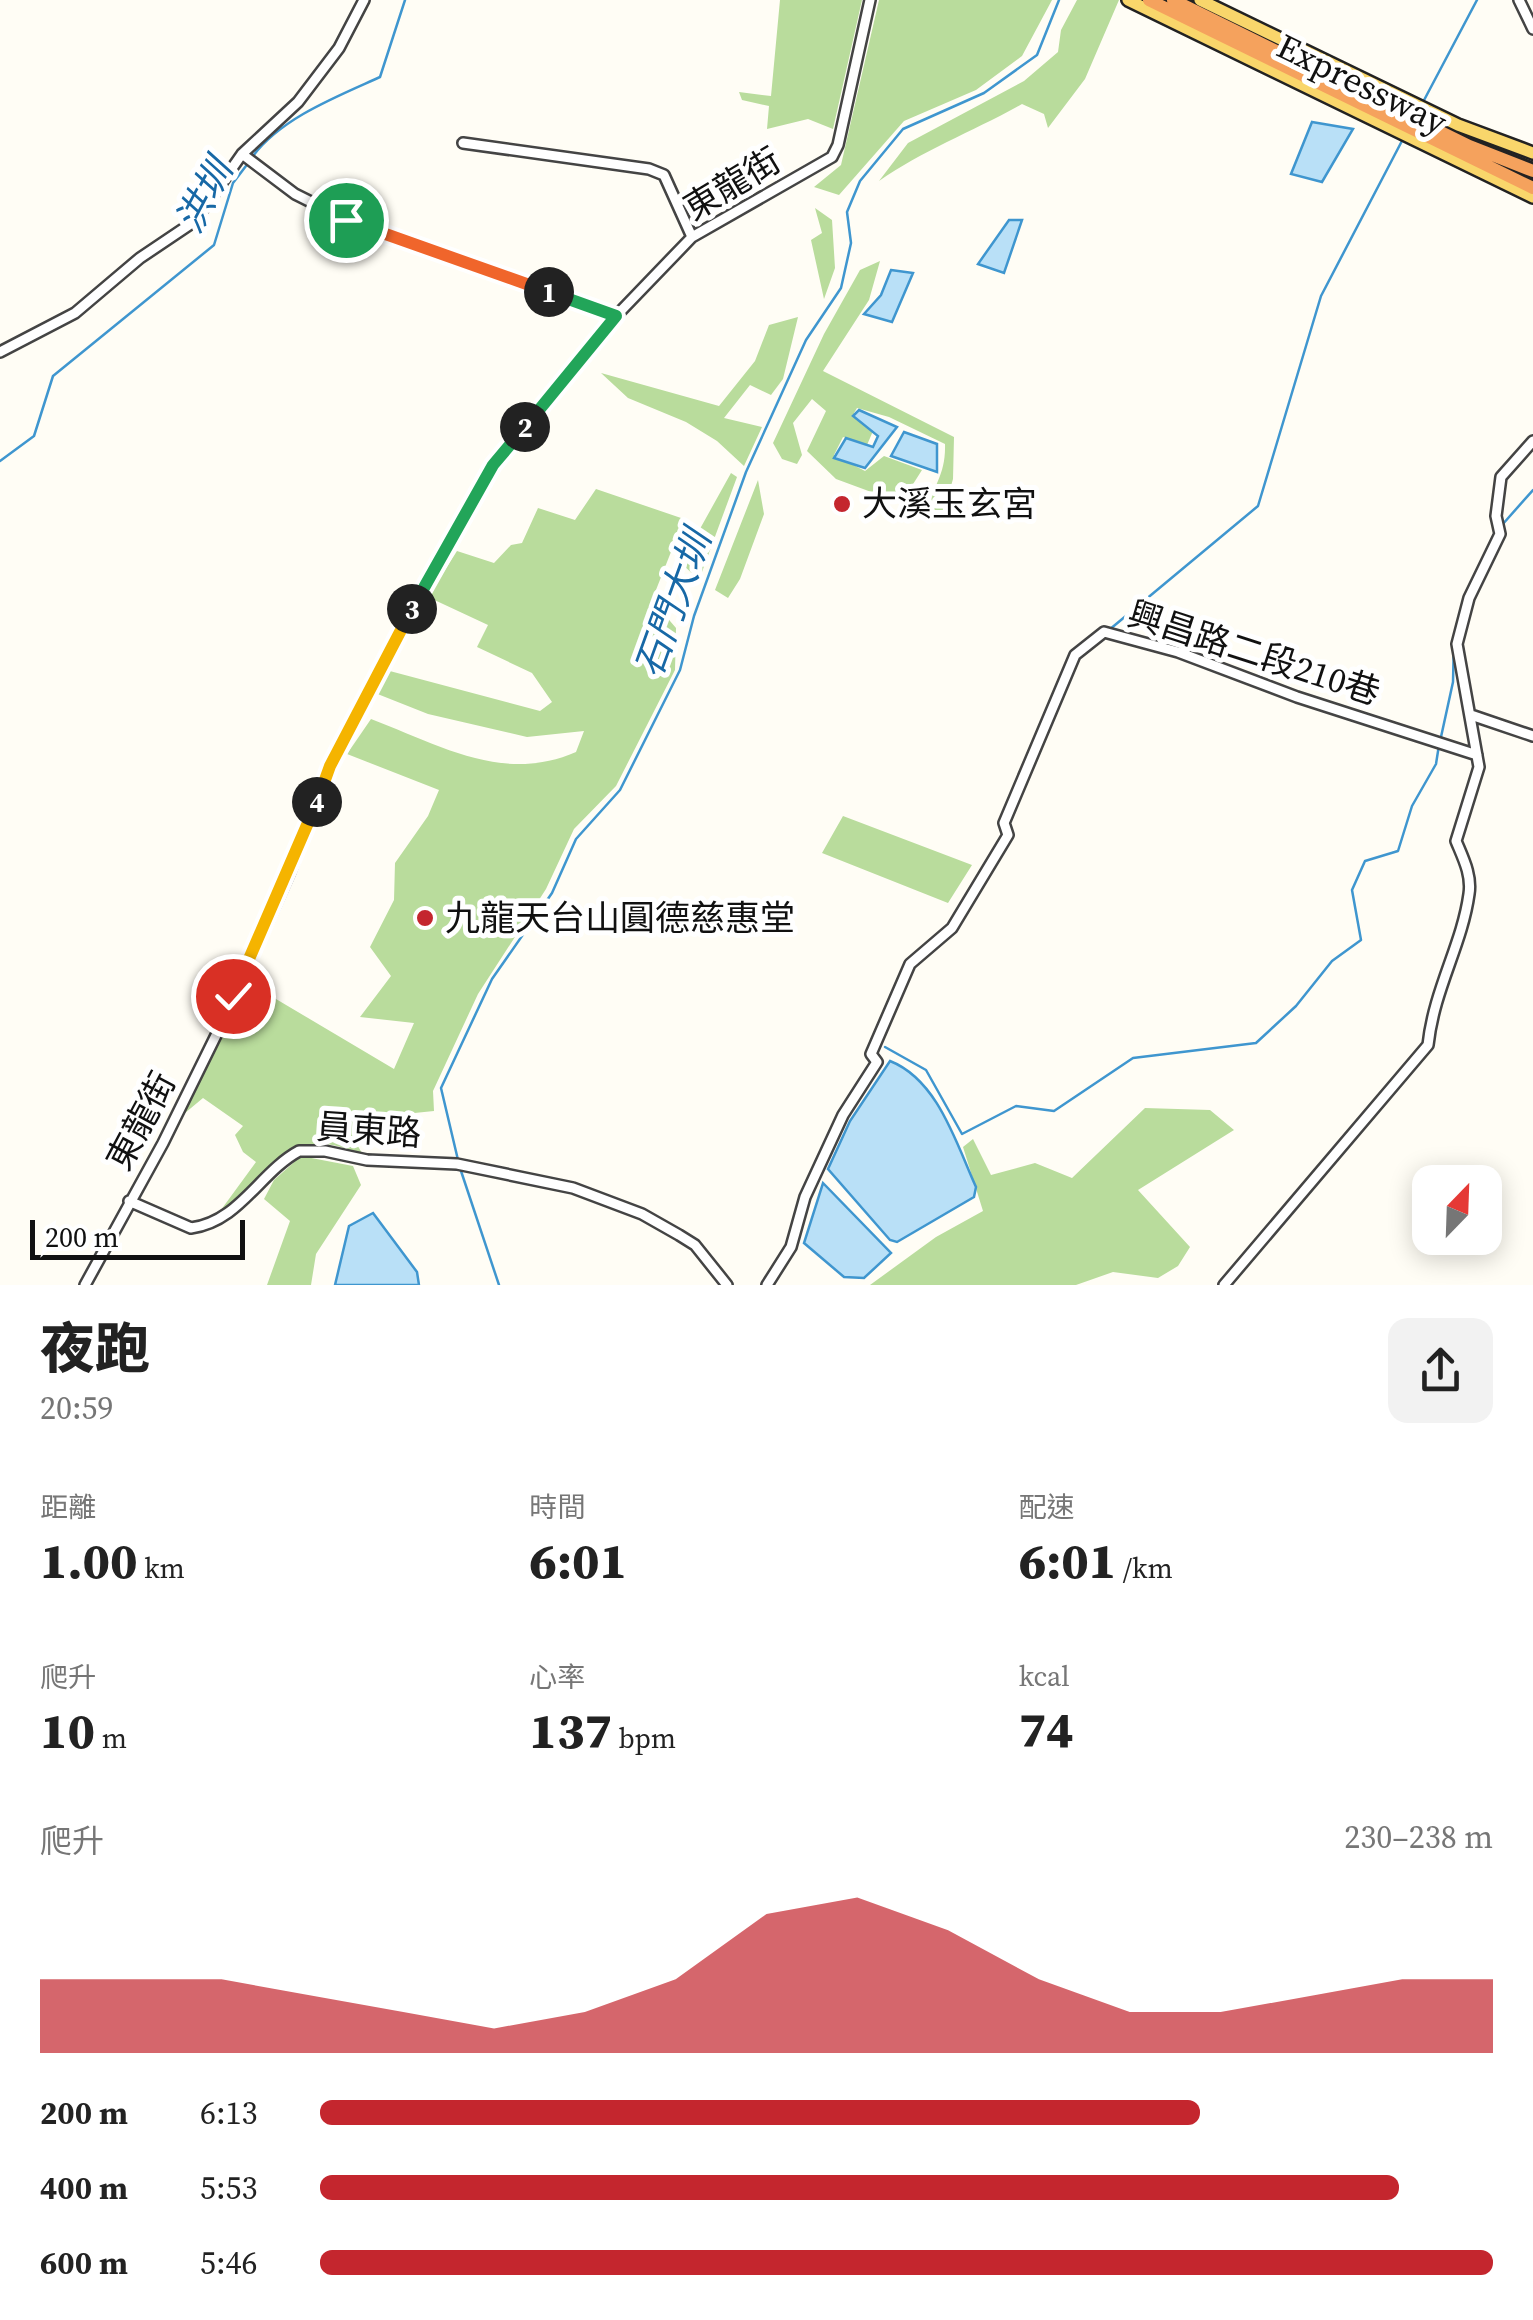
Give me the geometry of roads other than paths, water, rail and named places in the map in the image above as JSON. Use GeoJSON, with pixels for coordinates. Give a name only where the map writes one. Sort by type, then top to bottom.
{"type":"FeatureCollection","features":[{"type":"Feature","properties":{"kind":"highway"},"geometry":{"type":"LineString","coordinates":[[1149,0],[1463,147],[1533,171]]}},
{"type":"Feature","properties":{"kind":"highway"},"geometry":{"type":"LineString","coordinates":[[1173,0],[1533,184]]}},
{"type":"Feature","properties":{"kind":"highway"},"geometry":{"type":"LineString","coordinates":[[1463,147],[1533,197]]}},
{"type":"Feature","properties":{"kind":"main road","name":"Expressway"},"geometry":{"type":"LineString","coordinates":[[1128,0],[1533,197]]}},
{"type":"Feature","properties":{"kind":"main road","name":"Expressway"},"geometry":{"type":"LineString","coordinates":[[1200,0],[1458,125],[1533,153]]}},
{"type":"Feature","properties":{"kind":"street"},"geometry":{"type":"LineString","coordinates":[[0,352],[74,313],[140,258],[195,221],[242,154],[308,88],[339,48],[364,0]]}},
{"type":"Feature","properties":{"kind":"street","name":"東龍街"},"geometry":{"type":"LineString","coordinates":[[85,1285],[227,1014],[289,874],[330,766],[392,643],[493,465],[616,316],[692,237],[832,157],[838,145],[870,0]]}},
{"type":"Feature","properties":{"kind":"street"},"geometry":{"type":"LineString","coordinates":[[1519,0],[1533,29]]}},
{"type":"Feature","properties":{"kind":"street"},"geometry":{"type":"LineString","coordinates":[[463,143],[650,169],[664,176],[692,237]]}},
{"type":"Feature","properties":{"kind":"street"},"geometry":{"type":"LineString","coordinates":[[242,154],[295,194],[357,225],[616,316]]}},
{"type":"Feature","properties":{"kind":"street"},"geometry":{"type":"LineString","coordinates":[[1224,1285],[1428,1044],[1432,1004],[1470,892],[1468,869],[1456,841],[1479,768],[1458,644],[1470,598],[1499,529],[1501,477],[1533,441]]}},
{"type":"Feature","properties":{"kind":"street","name":"興昌路二段210巷"},"geometry":{"type":"LineString","coordinates":[[767,1285],[791,1247],[806,1197],[843,1116],[877,1062],[871,1054],[910,964],[952,928],[1008,835],[1004,823],[1075,655],[1107,633],[1178,652],[1477,755]]}},
{"type":"Feature","properties":{"kind":"street"},"geometry":{"type":"LineString","coordinates":[[1471,715],[1533,736]]}},
{"type":"Feature","properties":{"kind":"street","name":"員東路"},"geometry":{"type":"LineString","coordinates":[[130,1202],[190,1228],[240,1204],[282,1160],[300,1151],[463,1164],[510,1178],[573,1188],[642,1214],[695,1246],[727,1285]]}},
{"type":"Feature","properties":{"kind":"water"},"geometry":{"type":"Polygon","coordinates":[[[1312,122],[1353,129],[1322,182],[1291,174],[1312,122]]]}},
{"type":"Feature","properties":{"kind":"water"},"geometry":{"type":"Polygon","coordinates":[[[1009,220],[1022,220],[1004,273],[978,264],[1009,220]]]}},
{"type":"Feature","properties":{"kind":"water"},"geometry":{"type":"Polygon","coordinates":[[[891,270],[913,273],[892,322],[864,314],[881,295],[891,270]]]}},
{"type":"Feature","properties":{"kind":"water"},"geometry":{"type":"Polygon","coordinates":[[[859,410],[897,427],[865,468],[834,458],[846,438],[873,447],[878,436],[853,416],[859,410]]]}},
{"type":"Feature","properties":{"kind":"water"},"geometry":{"type":"Polygon","coordinates":[[[904,432],[937,444],[937,472],[891,456],[904,432]]]}},
{"type":"Feature","properties":{"kind":"water"},"geometry":{"type":"Polygon","coordinates":[[[890,1061],[907,1070],[933,1098],[976,1187],[974,1197],[897,1242],[890,1240],[828,1169],[850,1121],[890,1061]]]}},
{"type":"Feature","properties":{"kind":"water"},"geometry":{"type":"Polygon","coordinates":[[[823,1183],[891,1253],[864,1278],[844,1277],[804,1243],[823,1183]]]}},
{"type":"Feature","properties":{"kind":"water"},"geometry":{"type":"Polygon","coordinates":[[[373,1213],[417,1272],[419,1285],[335,1285],[349,1226],[373,1213]]]}},
{"type":"Feature","properties":{"kind":"waterway","name":"洪圳"},"geometry":{"type":"LineString","coordinates":[[253,156],[294,119],[380,77],[405,0]]}},
{"type":"Feature","properties":{"kind":"waterway","name":"石門大圳"},"geometry":{"type":"LineString","coordinates":[[458,1160],[441,1088],[492,979],[552,893],[576,839],[620,790],[680,670],[694,616],[746,472],[806,340],[841,288],[851,243],[847,212],[860,181],[903,129],[984,93],[1037,55],[1059,0]]}},
{"type":"Feature","properties":{"kind":"waterway"},"geometry":{"type":"LineString","coordinates":[[1422,104],[1477,0]]}},
{"type":"Feature","properties":{"kind":"waterway"},"geometry":{"type":"LineString","coordinates":[[1109,630],[1258,506],[1321,296],[1404,137]]}},
{"type":"Feature","properties":{"kind":"waterway","name":"洪圳"},"geometry":{"type":"LineString","coordinates":[[0,461],[34,436],[53,376],[214,245],[233,183],[249,162]]}},
{"type":"Feature","properties":{"kind":"waterway"},"geometry":{"type":"LineString","coordinates":[[1502,525],[1533,490]]}},
{"type":"Feature","properties":{"kind":"waterway"},"geometry":{"type":"LineString","coordinates":[[1474,577],[1497,531]]}},
{"type":"Feature","properties":{"kind":"waterway"},"geometry":{"type":"LineString","coordinates":[[1441,737],[1453,682],[1454,637]]}},
{"type":"Feature","properties":{"kind":"waterway"},"geometry":{"type":"LineString","coordinates":[[885,1047],[926,1070],[962,1134],[1016,1106],[1054,1111],[1133,1058],[1256,1043],[1296,1006],[1332,961],[1361,940],[1352,890],[1365,861],[1398,851],[1412,806],[1436,764],[1439,745]]}},
{"type":"Feature","properties":{"kind":"waterway","name":"石門大圳"},"geometry":{"type":"LineString","coordinates":[[460,1168],[499,1285]]}},
{"type":"Feature","properties":{"kind":"place","name":"大溪玉玄宮"},"geometry":{"type":"Point","coordinates":[842,504]}},
{"type":"Feature","properties":{"kind":"place","name":"九龍天台山圓德慈惠堂"},"geometry":{"type":"Point","coordinates":[425,918]}}]}
